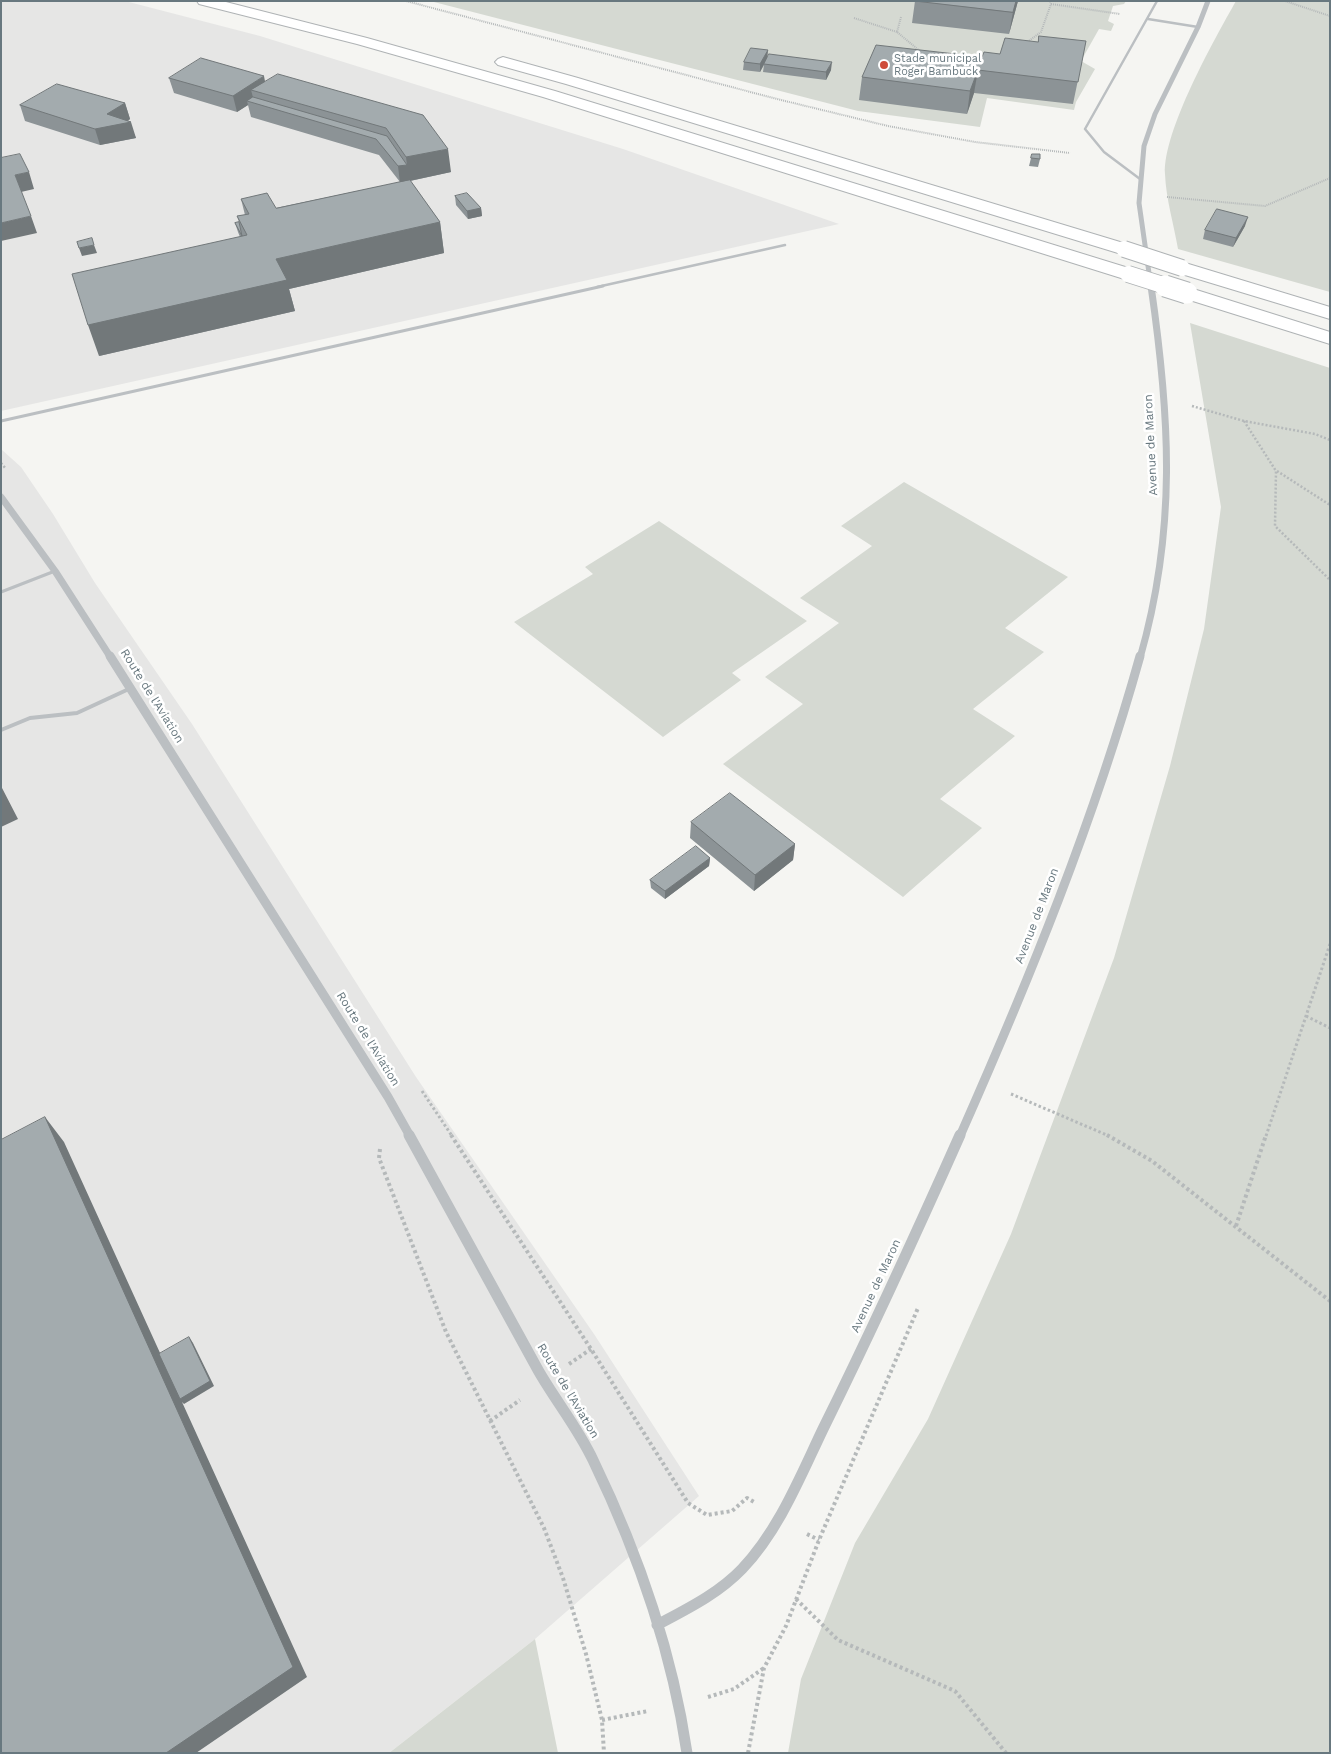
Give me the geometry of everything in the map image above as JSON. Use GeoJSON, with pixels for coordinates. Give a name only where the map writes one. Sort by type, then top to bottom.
{"type":"FeatureCollection","features":[{"type":"Feature","properties":{"kind":"highway"},"geometry":{"type":"LineString","coordinates":[[204,1],[362,41],[549,94],[1330,338]]}},
{"type":"Feature","properties":{"kind":"highway"},"geometry":{"type":"LineString","coordinates":[[485,57],[590,86],[1330,313]]}},
{"type":"Feature","properties":{"kind":"street","name":"Avenue de Maron"},"geometry":{"type":"LineString","coordinates":[[656,1625],[707,1598],[731,1580],[751,1558],[778,1518],[847,1383],[995,1058],[1078,849],[1126,705],[1160,571],[1168,502],[1168,459],[1161,368],[1139,202],[1144,146],[1155,114],[1198,27],[1208,1]]}},
{"type":"Feature","properties":{"kind":"street","name":"Route de l'Aviation"},"geometry":{"type":"LineString","coordinates":[[1,497],[54,571],[130,688],[388,1097],[545,1382],[592,1458],[635,1554],[647,1586],[656,1625]]}},
{"type":"Feature","properties":{"kind":"street"},"geometry":{"type":"LineString","coordinates":[[656,1625],[680,1704],[687,1753]]}},
{"type":"Feature","properties":{"kind":"lane"},"geometry":{"type":"LineString","coordinates":[[1140,180],[1111,158],[1093,141],[1089,131],[1085,128],[1157,1]]}},
{"type":"Feature","properties":{"kind":"lane"},"geometry":{"type":"LineString","coordinates":[[1148,19],[1198,27]]}},
{"type":"Feature","properties":{"kind":"lane"},"geometry":{"type":"LineString","coordinates":[[1,421],[785,245]]}},
{"type":"Feature","properties":{"kind":"lane"},"geometry":{"type":"LineString","coordinates":[[1,592],[54,571]]}},
{"type":"Feature","properties":{"kind":"lane"},"geometry":{"type":"LineString","coordinates":[[1,730],[30,718],[77,713],[130,688]]}},
{"type":"Feature","properties":{"kind":"path"},"geometry":{"type":"LineString","coordinates":[[406,1],[777,99],[888,126],[976,142],[1111,158]]}},
{"type":"Feature","properties":{"kind":"path"},"geometry":{"type":"LineString","coordinates":[[1285,1],[1330,16]]}},
{"type":"Feature","properties":{"kind":"path"},"geometry":{"type":"LineString","coordinates":[[1021,47],[1041,32],[1050,3],[1148,19]]}},
{"type":"Feature","properties":{"kind":"path"},"geometry":{"type":"LineString","coordinates":[[897,32],[901,17]]}},
{"type":"Feature","properties":{"kind":"path"},"geometry":{"type":"LineString","coordinates":[[854,18],[897,32],[921,53],[928,54]]}},
{"type":"Feature","properties":{"kind":"path"},"geometry":{"type":"LineString","coordinates":[[1158,196],[1265,206],[1330,178]]}},
{"type":"Feature","properties":{"kind":"path"},"geometry":{"type":"LineString","coordinates":[[1184,404],[1244,421],[1315,434],[1330,440]]}},
{"type":"Feature","properties":{"kind":"path"},"geometry":{"type":"LineString","coordinates":[[1244,421],[1276,471],[1330,505]]}},
{"type":"Feature","properties":{"kind":"path"},"geometry":{"type":"LineString","coordinates":[[1,463],[9,472]]}},
{"type":"Feature","properties":{"kind":"path"},"geometry":{"type":"LineString","coordinates":[[1276,471],[1275,526],[1330,580]]}},
{"type":"Feature","properties":{"kind":"path"},"geometry":{"type":"LineString","coordinates":[[1236,1226],[1330,944]]}},
{"type":"Feature","properties":{"kind":"path"},"geometry":{"type":"LineString","coordinates":[[1306,1016],[1330,1028]]}},
{"type":"Feature","properties":{"kind":"path"},"geometry":{"type":"LineString","coordinates":[[417,1084],[591,1349],[688,1503],[707,1515],[732,1511],[747,1498],[778,1518],[819,1540]]}},
{"type":"Feature","properties":{"kind":"path"},"geometry":{"type":"LineString","coordinates":[[1011,1094],[1051,1110],[1131,1147],[1236,1226],[1330,1301]]}},
{"type":"Feature","properties":{"kind":"path"},"geometry":{"type":"LineString","coordinates":[[388,1097],[379,1158],[446,1332],[544,1528],[563,1578],[586,1654],[602,1720],[604,1753]]}},
{"type":"Feature","properties":{"kind":"path"},"geometry":{"type":"LineString","coordinates":[[796,1600],[838,1640],[955,1691],[1006,1753]]}},
{"type":"Feature","properties":{"kind":"path"},"geometry":{"type":"LineString","coordinates":[[748,1753],[764,1668]]}},
{"type":"Feature","properties":{"kind":"shaded area"},"geometry":{"type":"Polygon","coordinates":[[[1,1],[125,1],[260,36],[623,149],[839,224],[1,411],[1,1]]]}},
{"type":"Feature","properties":{"kind":"shaded area","name":"Stade municipal Roger Bambuck"},"geometry":{"type":"Polygon","coordinates":[[[430,1],[1126,1],[1124,4],[1113,6],[1108,21],[1114,24],[1111,31],[1099,29],[1081,61],[1095,69],[1076,102],[1074,110],[987,98],[980,127],[858,111],[430,1]]]}},
{"type":"Feature","properties":{"kind":"shaded area"},"geometry":{"type":"Polygon","coordinates":[[[1236,1],[1330,1],[1330,292],[1178,249],[1168,202],[1165,174],[1172,134],[1203,62],[1236,1]]]}},
{"type":"Feature","properties":{"kind":"shaded area"},"geometry":{"type":"Polygon","coordinates":[[[1190,323],[1330,368],[1330,1753],[788,1753],[801,1679],[855,1543],[928,1419],[1011,1234],[1114,958],[1170,766],[1204,629],[1221,507],[1190,323]]]}},
{"type":"Feature","properties":{"kind":"shaded area"},"geometry":{"type":"Polygon","coordinates":[[[1,449],[21,467],[53,514],[95,583],[192,724],[416,1077],[594,1334],[699,1496],[535,1639],[389,1753],[1,1753],[1,449]]]}},
{"type":"Feature","properties":{"kind":"shaded area"},"geometry":{"type":"Polygon","coordinates":[[[904,482],[1068,577],[1005,628],[1044,652],[973,709],[1015,736],[940,799],[982,828],[903,897],[723,764],[803,704],[765,677],[839,623],[800,598],[872,546],[841,526],[904,482]]]}},
{"type":"Feature","properties":{"kind":"shaded area"},"geometry":{"type":"Polygon","coordinates":[[[659,521],[807,621],[732,673],[741,680],[663,737],[514,622],[593,574],[585,567],[659,521]]]}},
{"type":"Feature","properties":{"kind":"shaded area"},"geometry":{"type":"Polygon","coordinates":[[[535,1639],[558,1753],[389,1753],[535,1639]]]}},
{"type":"Feature","properties":{"kind":"building"},"geometry":{"type":"Polygon","coordinates":[[[915,1],[1016,1],[1013,12],[915,1]]]}},
{"type":"Feature","properties":{"kind":"building"},"geometry":{"type":"Polygon","coordinates":[[[1039,36],[1086,41],[1078,82],[978,70],[970,91],[862,77],[876,45],[982,57],[984,52],[1000,54],[1005,38],[1038,42],[1039,36]]]}},
{"type":"Feature","properties":{"kind":"building"},"geometry":{"type":"Polygon","coordinates":[[[751,48],[768,50],[760,64],[744,62],[751,48]]]}},
{"type":"Feature","properties":{"kind":"building"},"geometry":{"type":"Polygon","coordinates":[[[769,54],[832,62],[826,72],[764,64],[769,54]]]}},
{"type":"Feature","properties":{"kind":"building"},"geometry":{"type":"Polygon","coordinates":[[[201,58],[264,76],[233,96],[169,78],[201,58]]]}},
{"type":"Feature","properties":{"kind":"building"},"geometry":{"type":"Polygon","coordinates":[[[278,74],[423,115],[448,149],[406,157],[386,128],[251,90],[278,74]]]}},
{"type":"Feature","properties":{"kind":"building"},"geometry":{"type":"Polygon","coordinates":[[[57,84],[125,103],[107,114],[131,122],[95,129],[20,105],[57,84]]]}},
{"type":"Feature","properties":{"kind":"building"},"geometry":{"type":"Polygon","coordinates":[[[253,97],[387,136],[407,165],[398,166],[376,139],[247,101],[253,97]]]}},
{"type":"Feature","properties":{"kind":"building"},"geometry":{"type":"Polygon","coordinates":[[[20,154],[29,172],[15,175],[31,216],[1,223],[1,158],[20,154]]]}},
{"type":"Feature","properties":{"kind":"building"},"geometry":{"type":"Polygon","coordinates":[[[1032,154],[1040,154],[1040,159],[1031,158],[1032,154]]]}},
{"type":"Feature","properties":{"kind":"building"},"geometry":{"type":"Polygon","coordinates":[[[410,180],[440,222],[276,259],[287,280],[88,325],[72,274],[247,235],[237,216],[249,214],[241,199],[267,193],[276,208],[410,180]]]}},
{"type":"Feature","properties":{"kind":"building"},"geometry":{"type":"Polygon","coordinates":[[[467,193],[481,208],[467,211],[455,196],[467,193]]]}},
{"type":"Feature","properties":{"kind":"building"},"geometry":{"type":"Polygon","coordinates":[[[1217,209],[1248,217],[1236,238],[1205,230],[1217,209]]]}},
{"type":"Feature","properties":{"kind":"building"},"geometry":{"type":"Polygon","coordinates":[[[239,222],[242,236],[235,223],[239,222]]]}},
{"type":"Feature","properties":{"kind":"building"},"geometry":{"type":"Polygon","coordinates":[[[92,238],[94,245],[79,248],[77,242],[92,238]]]}},
{"type":"Feature","properties":{"kind":"building"},"geometry":{"type":"Polygon","coordinates":[[[730,793],[795,844],[755,875],[691,822],[730,793]]]}},
{"type":"Feature","properties":{"kind":"building"},"geometry":{"type":"Polygon","coordinates":[[[696,846],[710,858],[665,891],[650,880],[696,846]]]}},
{"type":"Feature","properties":{"kind":"building"},"geometry":{"type":"Polygon","coordinates":[[[45,1117],[293,1667],[166,1753],[1,1753],[1,1140],[45,1117]]]}},
{"type":"Feature","properties":{"kind":"building"},"geometry":{"type":"Polygon","coordinates":[[[189,1337],[210,1381],[180,1399],[159,1354],[189,1337]]]}},
{"type":"Feature","properties":{"kind":"place","name":"Stade municipal Roger Bambuck"},"geometry":{"type":"Point","coordinates":[884,65]}}]}
